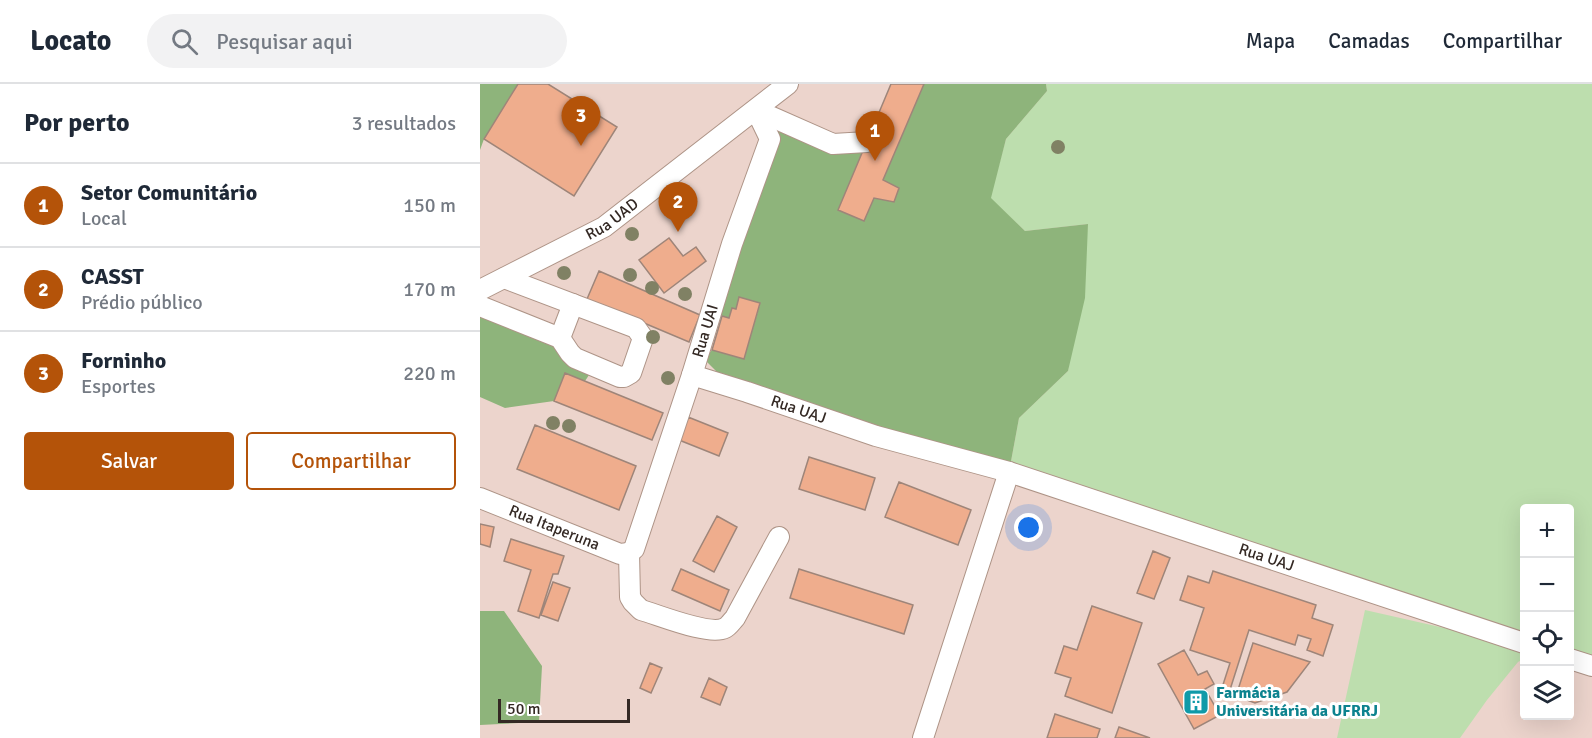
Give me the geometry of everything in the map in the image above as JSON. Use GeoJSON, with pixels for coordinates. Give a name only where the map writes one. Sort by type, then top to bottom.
{"type":"FeatureCollection","features":[{"type":"Feature","properties":{"kind":"street","name":"Rua UAD"},"geometry":{"type":"LineString","coordinates":[[480,290],[604,227],[788,84]]}},
{"type":"Feature","properties":{"kind":"street"},"geometry":{"type":"LineString","coordinates":[[756,110],[833,144],[867,142]]}},
{"type":"Feature","properties":{"kind":"street","name":"Rua UAI"},"geometry":{"type":"LineString","coordinates":[[629,553],[634,549],[692,375],[732,244],[770,140],[756,110]]}},
{"type":"Feature","properties":{"kind":"street"},"geometry":{"type":"LineString","coordinates":[[480,306],[560,338],[570,353],[579,361],[620,377],[631,373],[643,338],[636,328],[504,278]]}},
{"type":"Feature","properties":{"kind":"street"},"geometry":{"type":"LineString","coordinates":[[560,338],[573,304]]}},
{"type":"Feature","properties":{"kind":"street","name":"Rua UAJ"},"geometry":{"type":"LineString","coordinates":[[692,375],[876,436],[1009,472],[1520,643]]}},
{"type":"Feature","properties":{"kind":"street"},"geometry":{"type":"LineString","coordinates":[[923,738],[1009,472]]}},
{"type":"Feature","properties":{"kind":"street","name":"Rua Itaperuna"},"geometry":{"type":"LineString","coordinates":[[480,498],[620,554],[629,553]]}},
{"type":"Feature","properties":{"kind":"street"},"geometry":{"type":"LineString","coordinates":[[629,553],[630,597],[641,610],[703,630],[716,630],[725,628],[735,618],[779,537]]}},
{"type":"Feature","properties":{"kind":"street"},"geometry":{"type":"LineString","coordinates":[[1574,660],[1592,666]]}},
{"type":"Feature","properties":{"kind":"shaded area"},"geometry":{"type":"Polygon","coordinates":[[[480,84],[1592,84],[1592,738],[480,738],[480,84]]]}},
{"type":"Feature","properties":{"kind":"green space"},"geometry":{"type":"Polygon","coordinates":[[[480,84],[518,84],[484,139],[480,150],[480,84]]]}},
{"type":"Feature","properties":{"kind":"green space"},"geometry":{"type":"Polygon","coordinates":[[[924,84],[1046,84],[1047,91],[1006,139],[991,198],[1025,231],[1088,224],[1085,298],[1068,371],[1019,418],[1009,472],[722,377],[704,359],[712,350],[744,359],[760,304],[732,308],[729,318],[711,312],[770,140],[756,110],[833,144],[867,142],[874,198],[894,201],[899,188],[883,180],[924,84]]]}},
{"type":"Feature","properties":{"kind":"green space"},"geometry":{"type":"Polygon","coordinates":[[[1046,84],[1592,84],[1592,666],[1574,660],[1574,504],[1520,504],[1520,642],[1009,472],[1019,418],[1068,371],[1088,224],[1025,231],[990,198],[1006,139],[1047,91],[1046,84]]]}},
{"type":"Feature","properties":{"kind":"green space"},"geometry":{"type":"Polygon","coordinates":[[[480,306],[595,366],[585,381],[565,374],[554,401],[505,408],[480,397],[480,306]]]}},
{"type":"Feature","properties":{"kind":"green space"},"geometry":{"type":"Polygon","coordinates":[[[1365,610],[1520,645],[1520,661],[1487,700],[1460,738],[1337,738],[1365,610]]]}},
{"type":"Feature","properties":{"kind":"green space"},"geometry":{"type":"Polygon","coordinates":[[[480,611],[504,611],[542,666],[539,722],[480,725],[480,611]]]}},
{"type":"Feature","properties":{"kind":"building"},"geometry":{"type":"Polygon","coordinates":[[[518,84],[548,84],[617,127],[574,196],[484,139],[518,84]]]}},
{"type":"Feature","properties":{"kind":"building"},"geometry":{"type":"Polygon","coordinates":[[[891,84],[924,84],[883,180],[899,188],[894,202],[874,198],[864,221],[838,210],[891,84]]]}},
{"type":"Feature","properties":{"kind":"building"},"geometry":{"type":"Polygon","coordinates":[[[669,238],[683,256],[696,247],[706,261],[664,293],[639,260],[669,238]]]}},
{"type":"Feature","properties":{"kind":"building"},"geometry":{"type":"Polygon","coordinates":[[[599,271],[700,315],[689,342],[587,299],[599,271]]]}},
{"type":"Feature","properties":{"kind":"building"},"geometry":{"type":"Polygon","coordinates":[[[739,297],[760,303],[744,359],[712,350],[722,316],[729,318],[732,308],[736,309],[739,297]]]}},
{"type":"Feature","properties":{"kind":"building"},"geometry":{"type":"Polygon","coordinates":[[[565,373],[663,413],[652,440],[554,401],[565,373]]]}},
{"type":"Feature","properties":{"kind":"building"},"geometry":{"type":"Polygon","coordinates":[[[688,417],[728,433],[719,456],[679,440],[688,417]]]}},
{"type":"Feature","properties":{"kind":"building"},"geometry":{"type":"Polygon","coordinates":[[[535,425],[636,466],[619,510],[517,469],[535,425]]]}},
{"type":"Feature","properties":{"kind":"building"},"geometry":{"type":"Polygon","coordinates":[[[809,457],[875,478],[865,510],[799,489],[809,457]]]}},
{"type":"Feature","properties":{"kind":"building"},"geometry":{"type":"Polygon","coordinates":[[[899,482],[971,510],[958,545],[885,517],[899,482]]]}},
{"type":"Feature","properties":{"kind":"building"},"geometry":{"type":"Polygon","coordinates":[[[717,516],[737,527],[714,572],[693,561],[717,516]]]}},
{"type":"Feature","properties":{"kind":"building"},"geometry":{"type":"Polygon","coordinates":[[[480,524],[494,527],[490,547],[480,544],[480,524]]]}},
{"type":"Feature","properties":{"kind":"building"},"geometry":{"type":"Polygon","coordinates":[[[511,539],[564,556],[558,574],[553,574],[539,618],[518,611],[531,570],[504,561],[511,539]]]}},
{"type":"Feature","properties":{"kind":"building"},"geometry":{"type":"Polygon","coordinates":[[[1153,551],[1170,558],[1154,599],[1137,593],[1153,551]]]}},
{"type":"Feature","properties":{"kind":"building"},"geometry":{"type":"Polygon","coordinates":[[[681,569],[729,590],[720,611],[672,590],[681,569]]]}},
{"type":"Feature","properties":{"kind":"building"},"geometry":{"type":"Polygon","coordinates":[[[799,569],[913,605],[904,634],[790,598],[799,569]]]}},
{"type":"Feature","properties":{"kind":"building"},"geometry":{"type":"Polygon","coordinates":[[[1213,571],[1316,605],[1312,618],[1333,625],[1323,656],[1307,650],[1311,639],[1298,635],[1295,645],[1249,630],[1228,696],[1220,694],[1230,663],[1190,650],[1204,608],[1180,600],[1188,576],[1209,583],[1213,571]]]}},
{"type":"Feature","properties":{"kind":"building"},"geometry":{"type":"Polygon","coordinates":[[[553,582],[570,588],[558,621],[541,615],[553,582]]]}},
{"type":"Feature","properties":{"kind":"building"},"geometry":{"type":"Polygon","coordinates":[[[1092,606],[1142,623],[1112,713],[1065,696],[1071,678],[1055,673],[1064,646],[1077,650],[1092,606]]]}},
{"type":"Feature","properties":{"kind":"building"},"geometry":{"type":"Polygon","coordinates":[[[1253,643],[1310,662],[1287,692],[1255,703],[1236,696],[1253,643]]]}},
{"type":"Feature","properties":{"kind":"building","name":"Farmácia Universitária da UFRRJ"},"geometry":{"type":"Polygon","coordinates":[[[1184,650],[1198,675],[1207,671],[1214,684],[1205,689],[1220,715],[1194,729],[1158,664],[1184,650]]]}},
{"type":"Feature","properties":{"kind":"building"},"geometry":{"type":"Polygon","coordinates":[[[650,663],[662,668],[651,693],[640,688],[650,663]]]}},
{"type":"Feature","properties":{"kind":"building"},"geometry":{"type":"Polygon","coordinates":[[[709,678],[727,687],[720,705],[701,697],[709,678]]]}},
{"type":"Feature","properties":{"kind":"building"},"geometry":{"type":"Polygon","coordinates":[[[1055,714],[1100,729],[1097,738],[1047,738],[1055,714]]]}},
{"type":"Feature","properties":{"kind":"building"},"geometry":{"type":"Polygon","coordinates":[[[1119,727],[1150,738],[1115,738],[1119,727]]]}},
{"type":"Feature","properties":{"kind":"place","name":"Forninho"},"geometry":{"type":"Point","coordinates":[581,146]}},
{"type":"Feature","properties":{"kind":"place","name":"Setor Comunitário"},"geometry":{"type":"Point","coordinates":[875,161]}},
{"type":"Feature","properties":{"kind":"place","name":"CASST"},"geometry":{"type":"Point","coordinates":[678,232]}},
{"type":"Feature","properties":{"kind":"place","name":"Farmácia Universitária da UFRRJ"},"geometry":{"type":"Point","coordinates":[1196,702]}}]}
